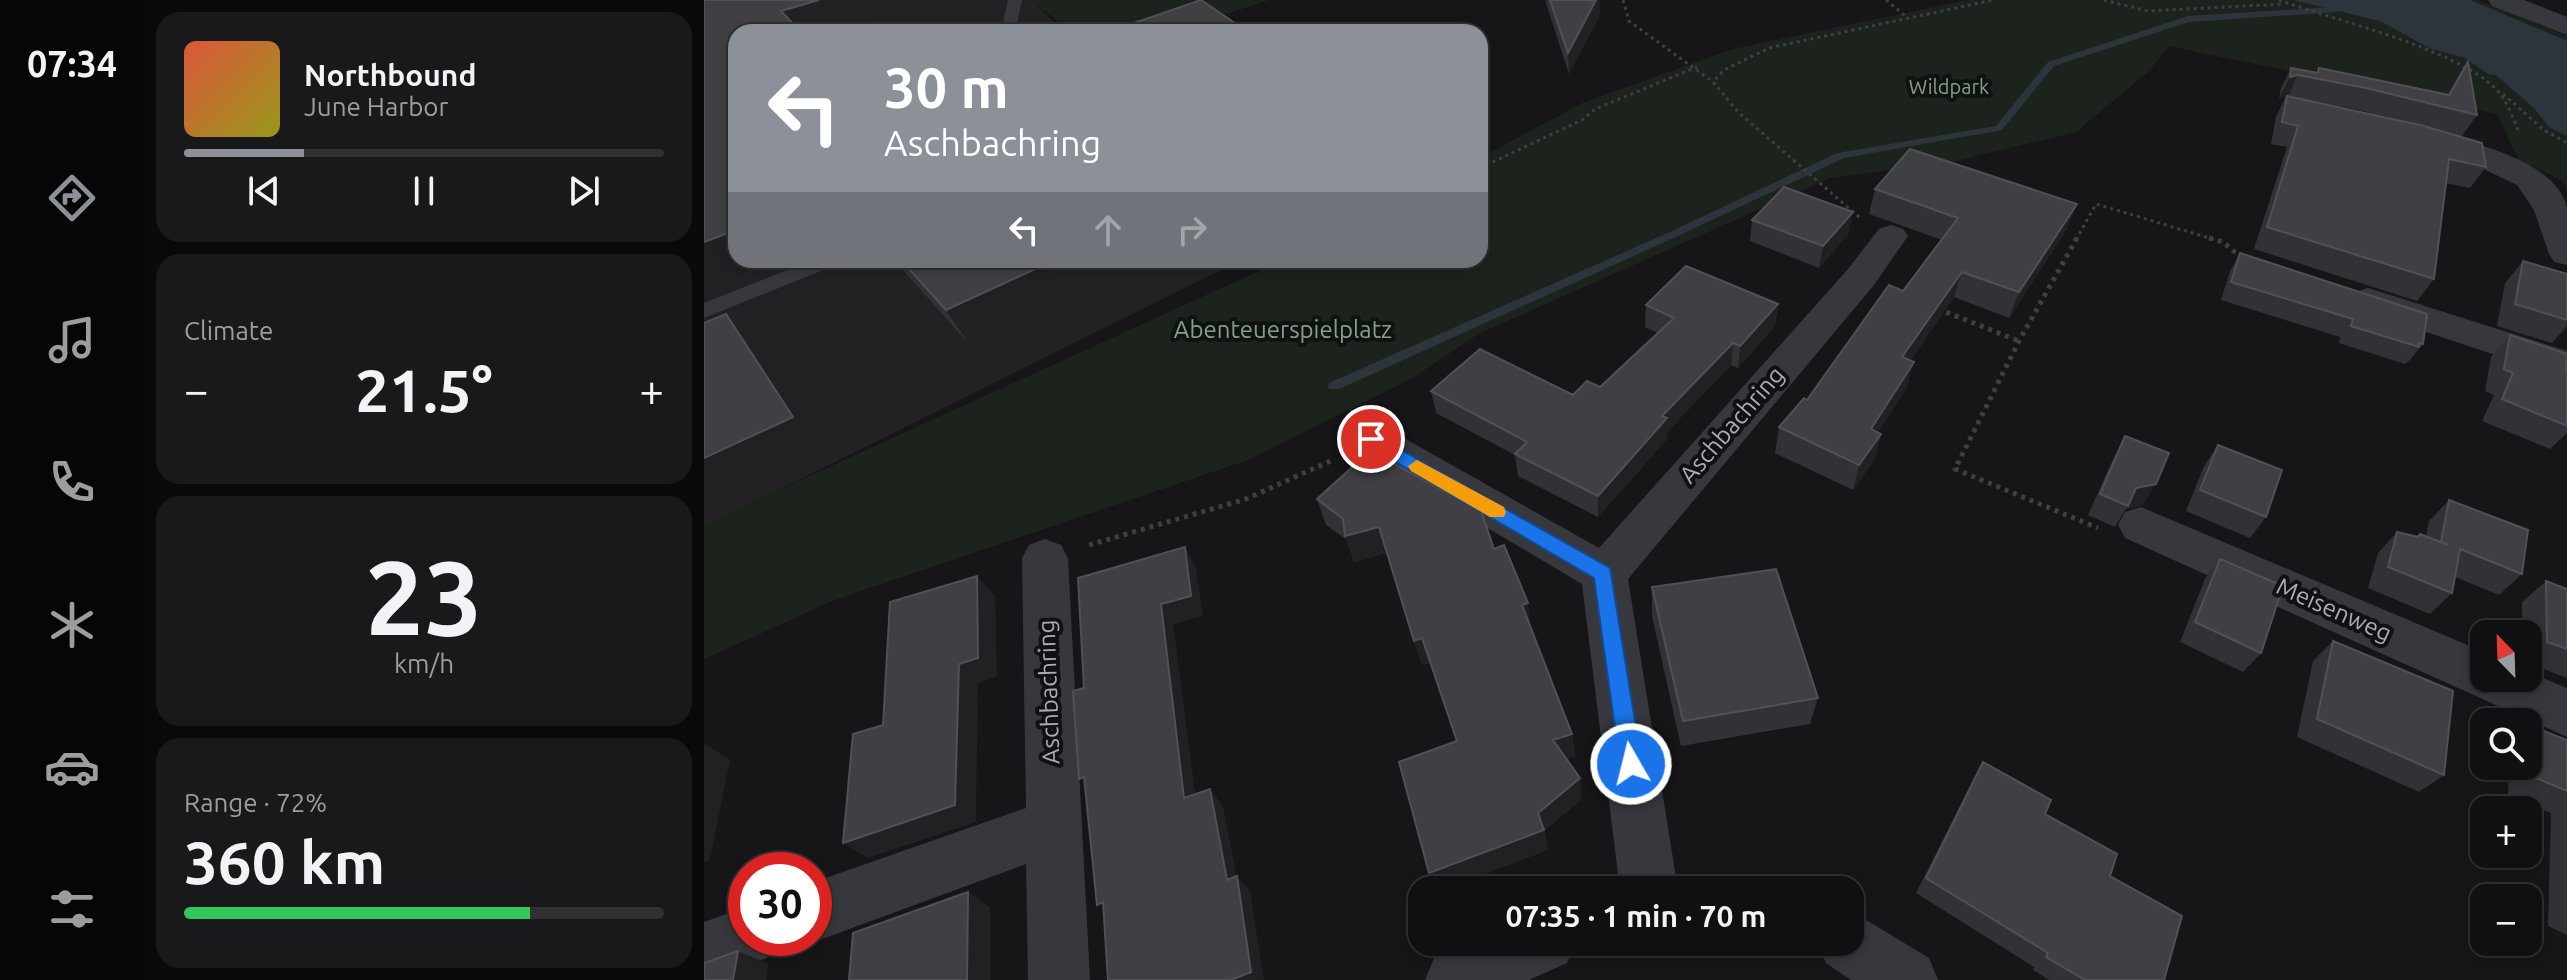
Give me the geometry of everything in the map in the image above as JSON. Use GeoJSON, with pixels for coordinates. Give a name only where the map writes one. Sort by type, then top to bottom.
{"type":"FeatureCollection","features":[{"type":"Feature","properties":{"kind":"street"},"geometry":{"type":"LineString","coordinates":[[2501,0],[2567,27]]}},
{"type":"Feature","properties":{"kind":"street"},"geometry":{"type":"LineString","coordinates":[[2404,134],[2470,153],[2535,182],[2550,204],[2567,254]]}},
{"type":"Feature","properties":{"kind":"street","name":"Aschbachring"},"geometry":{"type":"LineString","coordinates":[[1604,574],[1873,282],[1891,236]]}},
{"type":"Feature","properties":{"kind":"street"},"geometry":{"type":"LineString","coordinates":[[2332,289],[2567,365]]}},
{"type":"Feature","properties":{"kind":"street"},"geometry":{"type":"LineString","coordinates":[[1371,439],[1604,574],[1647,876]]}},
{"type":"Feature","properties":{"kind":"street","name":"Meisenweg"},"geometry":{"type":"LineString","coordinates":[[2141,525],[2470,670]]}},
{"type":"Feature","properties":{"kind":"street","name":"Aschbachring"},"geometry":{"type":"LineString","coordinates":[[1045,558],[1059,980]]}},
{"type":"Feature","properties":{"kind":"street","name":"Meisenweg"},"geometry":{"type":"LineString","coordinates":[[2520,692],[2567,713]]}},
{"type":"Feature","properties":{"kind":"street"},"geometry":{"type":"LineString","coordinates":[[832,906],[1054,826]]}},
{"type":"Feature","properties":{"kind":"street"},"geometry":{"type":"LineString","coordinates":[[704,952],[728,943]]}},
{"type":"Feature","properties":{"kind":"street"},"geometry":{"type":"LineString","coordinates":[[1864,953],[1907,980]]}},
{"type":"Feature","properties":{"kind":"street"},"geometry":{"type":"LineString","coordinates":[[1456,980],[1513,956]]}},
{"type":"Feature","properties":{"kind":"lane"},"geometry":{"type":"LineString","coordinates":[[1010,24],[1015,0]]}},
{"type":"Feature","properties":{"kind":"lane"},"geometry":{"type":"LineString","coordinates":[[704,311],[811,268]]}},
{"type":"Feature","properties":{"kind":"path"},"geometry":{"type":"LineString","coordinates":[[1623,0],[1629,21],[1697,67],[1738,112],[1856,215],[1891,236]]}},
{"type":"Feature","properties":{"kind":"path"},"geometry":{"type":"LineString","coordinates":[[1886,0],[1908,18]]}},
{"type":"Feature","properties":{"kind":"path"},"geometry":{"type":"LineString","coordinates":[[1713,82],[1724,70],[1769,48],[1993,0]]}},
{"type":"Feature","properties":{"kind":"path"},"geometry":{"type":"LineString","coordinates":[[2104,0],[2148,11],[2289,4]]}},
{"type":"Feature","properties":{"kind":"path"},"geometry":{"type":"LineString","coordinates":[[2279,0],[2451,63],[2499,91],[2544,130],[2567,143]]}},
{"type":"Feature","properties":{"kind":"path"},"geometry":{"type":"LineString","coordinates":[[1488,164],[1582,120],[1595,109],[1697,67]]}},
{"type":"Feature","properties":{"kind":"path"},"geometry":{"type":"LineString","coordinates":[[2499,91],[2505,109],[2518,127],[2521,141]]}},
{"type":"Feature","properties":{"kind":"path"},"geometry":{"type":"LineString","coordinates":[[2141,525],[2134,541],[1955,469],[2019,341],[2096,204],[2223,242],[2244,260]]}},
{"type":"Feature","properties":{"kind":"path"},"geometry":{"type":"LineString","coordinates":[[1873,282],[2019,341]]}},
{"type":"Feature","properties":{"kind":"path"},"geometry":{"type":"LineString","coordinates":[[1045,558],[1239,503],[1308,475],[1371,439]]}},
{"type":"Feature","properties":{"kind":"shaded area"},"geometry":{"type":"Polygon","coordinates":[[[704,0],[1045,0],[1036,5],[1056,24],[728,24],[728,268],[1225,268],[704,527],[704,0]]]}},
{"type":"Feature","properties":{"kind":"shaded area"},"geometry":{"type":"Polygon","coordinates":[[[2293,0],[2470,0],[2567,41],[2567,136],[2549,127],[2535,109],[2496,75],[2488,74],[2465,58],[2431,49],[2380,21],[2293,0]]]}},
{"type":"Feature","properties":{"kind":"green space"},"geometry":{"type":"Polygon","coordinates":[[[1045,0],[1269,0],[1196,24],[1062,24],[1035,4],[1045,0]]]}},
{"type":"Feature","properties":{"kind":"green space"},"geometry":{"type":"Polygon","coordinates":[[[1968,0],[2478,0],[2567,36],[2567,192],[2563,181],[2518,159],[2497,114],[2169,46],[2149,71],[2076,132],[1955,161],[1830,178],[1478,334],[1411,379],[1248,460],[837,599],[704,659],[704,527],[1265,268],[1488,268],[1488,154],[1582,103],[1733,49],[1968,0]]]}},
{"type":"Feature","properties":{"kind":"building"},"geometry":{"type":"Polygon","coordinates":[[[704,0],[819,0],[781,11],[793,24],[728,24],[728,233],[704,242],[704,0]]]}},
{"type":"Feature","properties":{"kind":"building"},"geometry":{"type":"Polygon","coordinates":[[[1201,0],[1236,24],[1131,24],[1201,0]]]}},
{"type":"Feature","properties":{"kind":"building"},"geometry":{"type":"Polygon","coordinates":[[[1550,0],[1596,0],[1568,53],[1550,0]]]}},
{"type":"Feature","properties":{"kind":"building"},"geometry":{"type":"Polygon","coordinates":[[[2468,62],[2477,115],[2366,88],[2298,75],[2290,77],[2291,68],[2318,73],[2319,68],[2449,95],[2468,62]]]}},
{"type":"Feature","properties":{"kind":"building"},"geometry":{"type":"Polygon","coordinates":[[[2287,96],[2424,126],[2482,143],[2486,167],[2449,159],[2434,279],[2267,227],[2298,126],[2282,122],[2287,96]]]}},
{"type":"Feature","properties":{"kind":"building"},"geometry":{"type":"Polygon","coordinates":[[[1910,149],[2077,204],[2019,292],[1962,272],[1902,357],[1914,362],[1871,429],[1881,434],[1859,465],[1779,427],[1804,398],[1807,400],[1889,285],[1903,291],[1958,218],[1875,189],[1910,149]]]}},
{"type":"Feature","properties":{"kind":"building"},"geometry":{"type":"Polygon","coordinates":[[[1784,187],[1853,212],[1823,246],[1752,220],[1784,187]]]}},
{"type":"Feature","properties":{"kind":"building"},"geometry":{"type":"Polygon","coordinates":[[[2240,253],[2427,314],[2423,344],[2419,343],[2419,347],[2351,326],[2353,319],[2231,282],[2240,253]]]}},
{"type":"Feature","properties":{"kind":"building"},"geometry":{"type":"Polygon","coordinates":[[[2523,261],[2567,274],[2567,320],[2515,304],[2523,261]]]}},
{"type":"Feature","properties":{"kind":"building"},"geometry":{"type":"Polygon","coordinates":[[[1686,266],[1778,304],[1740,346],[1733,343],[1662,416],[1667,418],[1598,496],[1515,454],[1527,442],[1431,391],[1480,349],[1573,395],[1587,381],[1600,387],[1674,318],[1646,305],[1686,266]]]}},
{"type":"Feature","properties":{"kind":"building"},"geometry":{"type":"Polygon","coordinates":[[[908,268],[1037,268],[946,310],[908,268]]]}},
{"type":"Feature","properties":{"kind":"building"},"geometry":{"type":"Polygon","coordinates":[[[726,314],[793,417],[704,458],[704,323],[726,314]]]}},
{"type":"Feature","properties":{"kind":"building"},"geometry":{"type":"Polygon","coordinates":[[[2510,335],[2567,354],[2567,426],[2502,399],[2513,373],[2504,369],[2510,335]]]}},
{"type":"Feature","properties":{"kind":"building"},"geometry":{"type":"Polygon","coordinates":[[[2125,436],[2169,453],[2156,484],[2136,488],[2128,506],[2100,494],[2125,436]]]}},
{"type":"Feature","properties":{"kind":"building"},"geometry":{"type":"Polygon","coordinates":[[[2218,445],[2282,470],[2266,517],[2200,490],[2218,445]]]}},
{"type":"Feature","properties":{"kind":"building"},"geometry":{"type":"Polygon","coordinates":[[[1370,451],[1481,511],[1494,549],[1504,545],[1528,603],[1522,605],[1572,734],[1553,740],[1580,778],[1538,813],[1544,830],[1429,873],[1399,762],[1457,741],[1422,638],[1414,641],[1379,527],[1345,536],[1343,519],[1317,499],[1370,451]]]}},
{"type":"Feature","properties":{"kind":"building"},"geometry":{"type":"Polygon","coordinates":[[[2449,500],[2528,530],[2522,574],[2460,549],[2452,593],[2388,567],[2397,532],[2418,537],[2420,534],[2448,545],[2441,542],[2449,500]]]}},
{"type":"Feature","properties":{"kind":"building"},"geometry":{"type":"Polygon","coordinates":[[[1185,547],[1191,596],[1161,604],[1184,798],[1210,789],[1227,880],[1237,876],[1251,972],[1231,980],[1108,980],[1103,902],[1097,905],[1084,777],[1079,779],[1073,691],[1084,688],[1078,578],[1185,547]]]}},
{"type":"Feature","properties":{"kind":"building"},"geometry":{"type":"Polygon","coordinates":[[[2220,559],[2283,586],[2261,653],[2195,622],[2220,559]]]}},
{"type":"Feature","properties":{"kind":"building"},"geometry":{"type":"Polygon","coordinates":[[[1776,569],[1818,698],[1683,721],[1652,587],[1776,569]]]}},
{"type":"Feature","properties":{"kind":"building"},"geometry":{"type":"Polygon","coordinates":[[[977,576],[978,658],[959,664],[955,805],[843,843],[853,734],[883,725],[890,602],[977,576]]]}},
{"type":"Feature","properties":{"kind":"building"},"geometry":{"type":"Polygon","coordinates":[[[2546,581],[2567,589],[2567,649],[2547,642],[2546,581]]]}},
{"type":"Feature","properties":{"kind":"building"},"geometry":{"type":"Polygon","coordinates":[[[2333,641],[2453,691],[2444,775],[2317,719],[2333,641]]]}},
{"type":"Feature","properties":{"kind":"building"},"geometry":{"type":"Polygon","coordinates":[[[2542,730],[2567,740],[2567,791],[2541,780],[2542,730]]]}},
{"type":"Feature","properties":{"kind":"building"},"geometry":{"type":"Polygon","coordinates":[[[1983,762],[2051,800],[2045,814],[2117,854],[2110,876],[2182,916],[2164,980],[2085,980],[2046,957],[2048,953],[1926,878],[1983,762]]]}},
{"type":"Feature","properties":{"kind":"building"},"geometry":{"type":"Polygon","coordinates":[[[968,892],[967,980],[849,980],[853,933],[968,892]]]}},
{"type":"Feature","properties":{"kind":"building"},"geometry":{"type":"Polygon","coordinates":[[[728,955],[737,956],[733,980],[704,980],[704,963],[728,955]]]}},
{"type":"Feature","properties":{"kind":"waterway"},"geometry":{"type":"LineString","coordinates":[[1334,386],[1676,233],[1841,155],[1999,128],[2051,64],[2188,19],[2334,10]]}},
{"type":"Feature","properties":{"kind":"slow traffic"},"geometry":{"type":"LineString","coordinates":[[1417,466],[1497,512]]}},
{"type":"Feature","properties":{"kind":"route"},"geometry":{"type":"LineString","coordinates":[[1371,439],[1604,574],[1631,764]]}},
{"type":"Feature","properties":{"kind":"park label","name":"Wildpark"},"geometry":{"type":"Point","coordinates":[1949,87]}},
{"type":"Feature","properties":{"kind":"park label","name":"Abenteuerspielplatz"},"geometry":{"type":"Point","coordinates":[1283,330]}}]}
